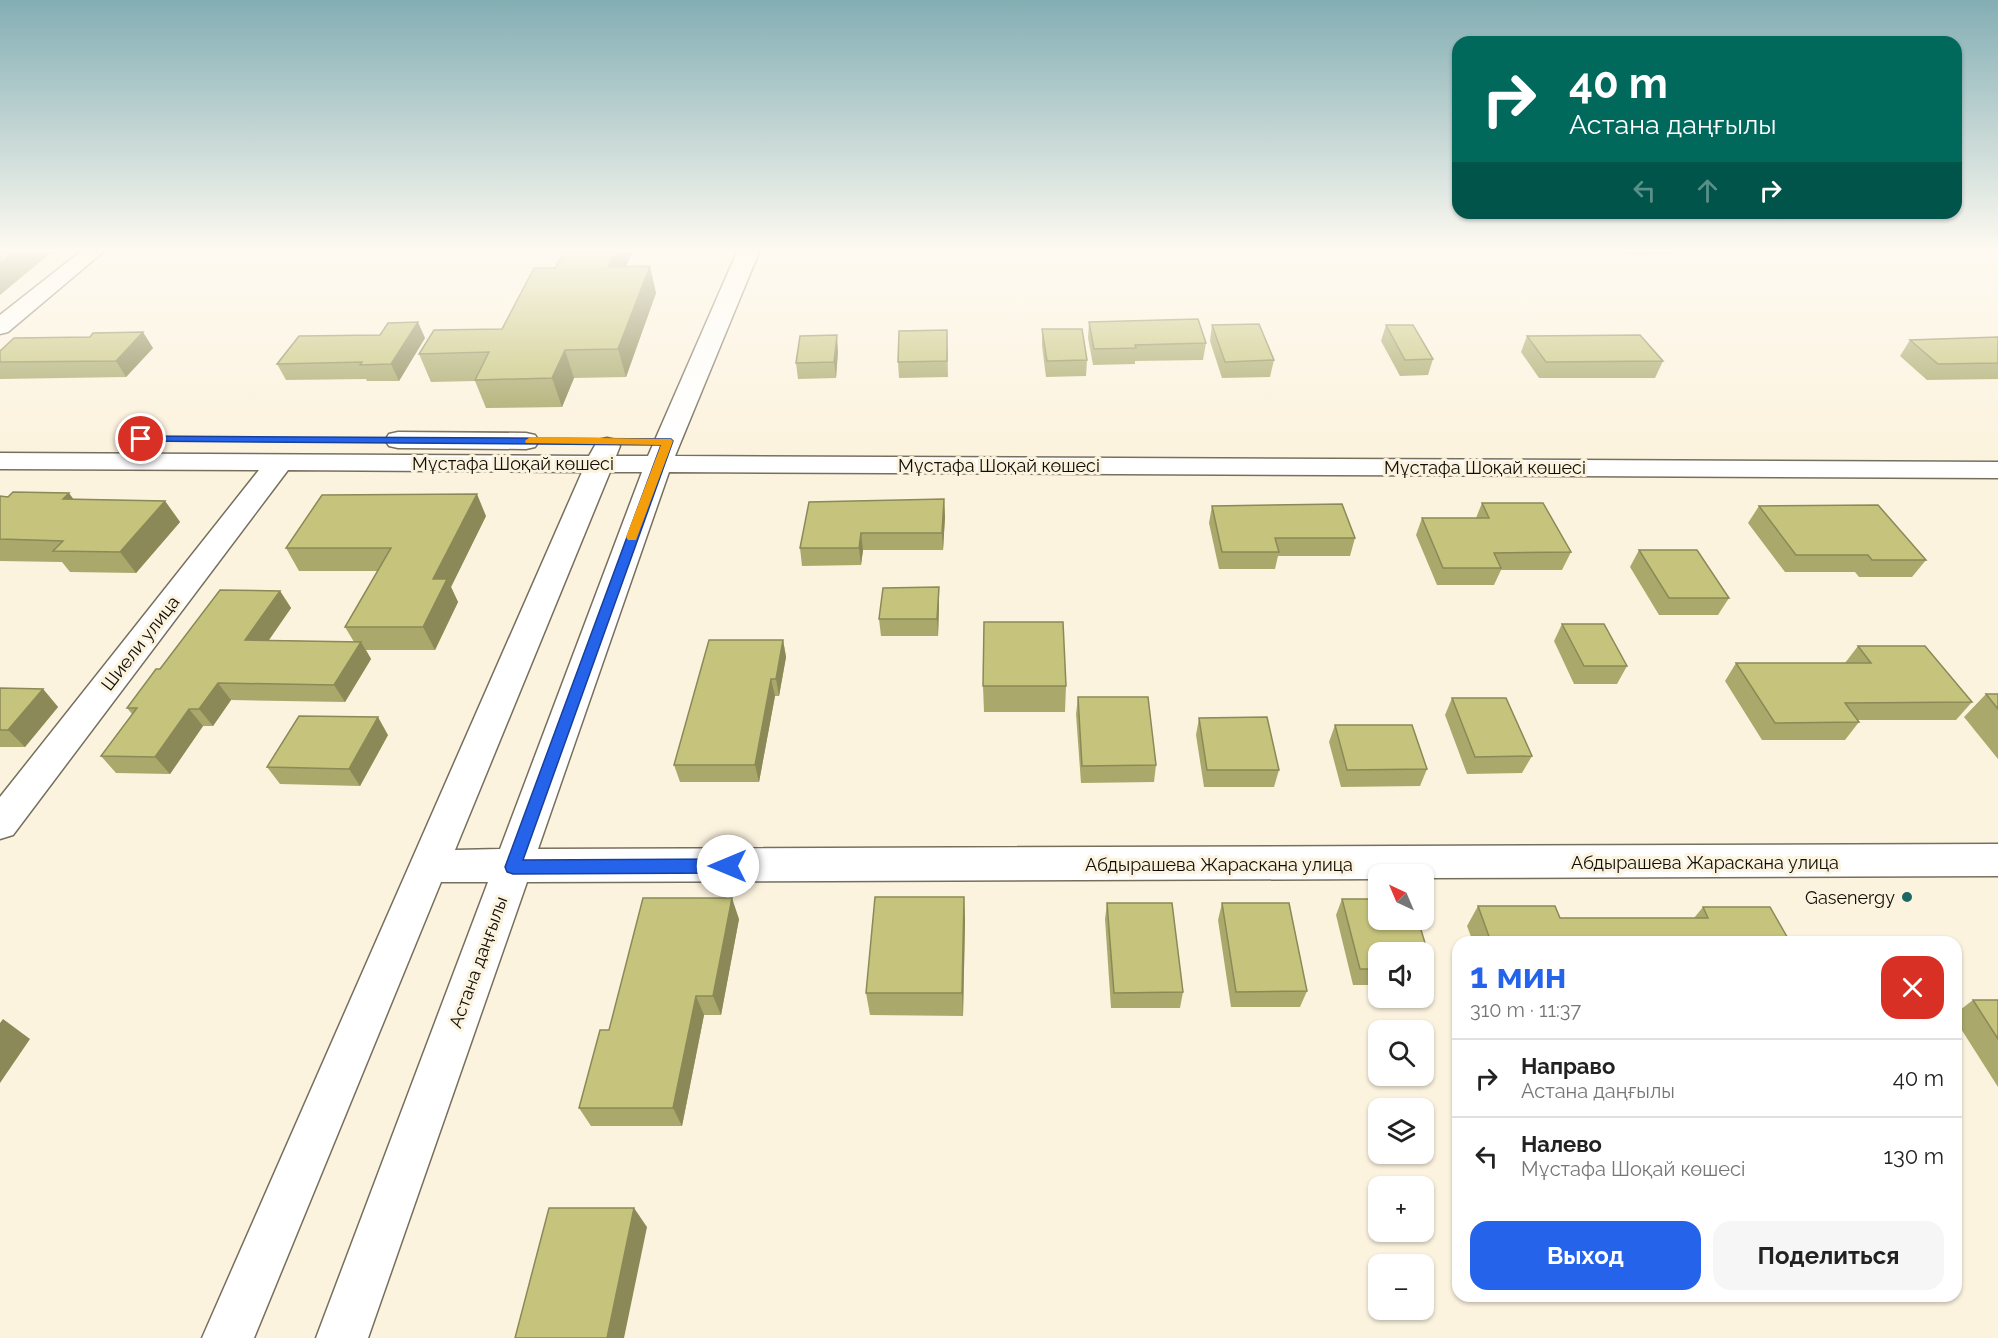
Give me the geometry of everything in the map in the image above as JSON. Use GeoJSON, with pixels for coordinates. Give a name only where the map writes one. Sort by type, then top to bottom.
{"type":"FeatureCollection","features":[{"type":"Feature","properties":{"kind":"street"},"geometry":{"type":"LineString","coordinates":[[0,327],[15,314]]}},
{"type":"Feature","properties":{"kind":"street","name":"Астана даңғылы"},"geometry":{"type":"LineString","coordinates":[[342,1338],[663,453],[722,314]]}},
{"type":"Feature","properties":{"kind":"street","name":"Мұстафа Шоқай көшесі"},"geometry":{"type":"LineString","coordinates":[[0,438],[663,453],[1998,470]]}},
{"type":"Feature","properties":{"kind":"street","name":"Мұстафа Шоқай көшесі"},"geometry":{"type":"LineString","coordinates":[[663,453],[1998,448]]}},
{"type":"Feature","properties":{"kind":"street"},"geometry":{"type":"LineString","coordinates":[[228,1338],[604,452]]}},
{"type":"Feature","properties":{"kind":"street","name":"Мұстафа Шоқай көшесі"},"geometry":{"type":"LineString","coordinates":[[0,461],[280,462],[604,452]]}},
{"type":"Feature","properties":{"kind":"street","name":"Шиели улица"},"geometry":{"type":"LineString","coordinates":[[0,824],[280,462]]}},
{"type":"Feature","properties":{"kind":"street","name":"Абдырашева Жараскана улица"},"geometry":{"type":"LineString","coordinates":[[429,866],[1998,860]]}},
{"type":"Feature","properties":{"kind":"building"},"geometry":{"type":"Polygon","coordinates":[[[510,314],[631,314],[618,349],[565,350],[552,378],[475,380],[489,352],[419,354],[434,330],[502,329],[510,314]]]}},
{"type":"Feature","properties":{"kind":"building"},"geometry":{"type":"Polygon","coordinates":[[[1198,319],[1206,343],[1135,345],[1136,348],[1094,349],[1089,322],[1198,319]]]}},
{"type":"Feature","properties":{"kind":"building"},"geometry":{"type":"Polygon","coordinates":[[[418,322],[391,364],[360,365],[362,362],[277,364],[299,336],[380,335],[388,323],[418,322]]]}},
{"type":"Feature","properties":{"kind":"building"},"geometry":{"type":"Polygon","coordinates":[[[1259,324],[1274,360],[1225,362],[1212,325],[1259,324]]]}},
{"type":"Feature","properties":{"kind":"building"},"geometry":{"type":"Polygon","coordinates":[[[1386,325],[1413,325],[1433,359],[1405,360],[1386,325]]]}},
{"type":"Feature","properties":{"kind":"building"},"geometry":{"type":"Polygon","coordinates":[[[1042,329],[1082,329],[1087,360],[1047,361],[1042,329]]]}},
{"type":"Feature","properties":{"kind":"building"},"geometry":{"type":"Polygon","coordinates":[[[947,330],[947,361],[898,362],[899,331],[947,330]]]}},
{"type":"Feature","properties":{"kind":"building"},"geometry":{"type":"Polygon","coordinates":[[[143,332],[116,361],[0,362],[0,351],[14,338],[90,337],[93,333],[143,332]]]}},
{"type":"Feature","properties":{"kind":"building"},"geometry":{"type":"Polygon","coordinates":[[[837,335],[834,362],[796,363],[800,336],[837,335]]]}},
{"type":"Feature","properties":{"kind":"building"},"geometry":{"type":"Polygon","coordinates":[[[1640,335],[1663,361],[1546,362],[1527,336],[1640,335]]]}},
{"type":"Feature","properties":{"kind":"building"},"geometry":{"type":"Polygon","coordinates":[[[1998,337],[1998,363],[1938,364],[1910,340],[1998,337]]]}},
{"type":"Feature","properties":{"kind":"building"},"geometry":{"type":"Polygon","coordinates":[[[13,492],[69,493],[63,499],[165,501],[120,552],[53,551],[63,541],[0,539],[0,496],[8,497],[13,492]]]}},
{"type":"Feature","properties":{"kind":"building"},"geometry":{"type":"Polygon","coordinates":[[[477,494],[433,579],[447,579],[423,627],[345,627],[391,548],[286,548],[322,495],[477,494]]]}},
{"type":"Feature","properties":{"kind":"building"},"geometry":{"type":"Polygon","coordinates":[[[944,499],[942,533],[861,533],[859,548],[800,548],[809,502],[944,499]]]}},
{"type":"Feature","properties":{"kind":"building"},"geometry":{"type":"Polygon","coordinates":[[[1482,503],[1543,503],[1571,552],[1494,553],[1501,568],[1443,568],[1422,518],[1489,518],[1482,503]]]}},
{"type":"Feature","properties":{"kind":"building"},"geometry":{"type":"Polygon","coordinates":[[[1342,504],[1355,538],[1275,538],[1279,552],[1222,552],[1212,506],[1342,504]]]}},
{"type":"Feature","properties":{"kind":"building"},"geometry":{"type":"Polygon","coordinates":[[[1878,505],[1926,560],[1872,560],[1868,555],[1796,555],[1759,506],[1878,505]]]}},
{"type":"Feature","properties":{"kind":"building"},"geometry":{"type":"Polygon","coordinates":[[[1639,550],[1697,550],[1729,598],[1669,598],[1639,550]]]}},
{"type":"Feature","properties":{"kind":"building"},"geometry":{"type":"Polygon","coordinates":[[[939,587],[937,619],[879,619],[883,588],[939,587]]]}},
{"type":"Feature","properties":{"kind":"building"},"geometry":{"type":"Polygon","coordinates":[[[220,590],[280,591],[245,640],[361,642],[334,685],[218,683],[199,709],[189,709],[155,757],[101,756],[137,708],[127,708],[220,590]]]}},
{"type":"Feature","properties":{"kind":"building"},"geometry":{"type":"Polygon","coordinates":[[[984,622],[1063,622],[1066,686],[983,686],[984,622]]]}},
{"type":"Feature","properties":{"kind":"building"},"geometry":{"type":"Polygon","coordinates":[[[1562,624],[1604,624],[1627,666],[1584,666],[1562,624]]]}},
{"type":"Feature","properties":{"kind":"building"},"geometry":{"type":"Polygon","coordinates":[[[709,640],[783,640],[776,679],[771,679],[755,765],[674,765],[709,640]]]}},
{"type":"Feature","properties":{"kind":"building"},"geometry":{"type":"Polygon","coordinates":[[[1858,646],[1925,646],[1972,702],[1845,703],[1859,722],[1775,723],[1736,663],[1871,663],[1858,646]]]}},
{"type":"Feature","properties":{"kind":"building"},"geometry":{"type":"Polygon","coordinates":[[[0,688],[43,689],[8,730],[0,730],[0,688]]]}},
{"type":"Feature","properties":{"kind":"building"},"geometry":{"type":"Polygon","coordinates":[[[1986,694],[1998,694],[1998,709],[1986,694]]]}},
{"type":"Feature","properties":{"kind":"building"},"geometry":{"type":"Polygon","coordinates":[[[1078,697],[1148,697],[1156,765],[1082,766],[1078,697]]]}},
{"type":"Feature","properties":{"kind":"building"},"geometry":{"type":"Polygon","coordinates":[[[1452,698],[1506,698],[1532,756],[1475,757],[1452,698]]]}},
{"type":"Feature","properties":{"kind":"building"},"geometry":{"type":"Polygon","coordinates":[[[299,716],[378,717],[349,769],[267,767],[299,716]]]}},
{"type":"Feature","properties":{"kind":"building"},"geometry":{"type":"Polygon","coordinates":[[[1267,717],[1279,770],[1207,770],[1199,718],[1267,717]]]}},
{"type":"Feature","properties":{"kind":"building"},"geometry":{"type":"Polygon","coordinates":[[[1335,725],[1412,725],[1427,769],[1347,770],[1335,725]]]}},
{"type":"Feature","properties":{"kind":"building"},"geometry":{"type":"Polygon","coordinates":[[[875,897],[964,897],[962,993],[866,993],[875,897]]]}},
{"type":"Feature","properties":{"kind":"building"},"geometry":{"type":"Polygon","coordinates":[[[643,898],[732,898],[713,996],[696,996],[673,1108],[579,1108],[600,1030],[609,1030],[643,898]]]}},
{"type":"Feature","properties":{"kind":"building"},"geometry":{"type":"Polygon","coordinates":[[[1342,899],[1368,899],[1368,930],[1421,930],[1425,942],[1368,942],[1368,969],[1360,969],[1342,899]]]}},
{"type":"Feature","properties":{"kind":"building"},"geometry":{"type":"Polygon","coordinates":[[[1107,903],[1172,903],[1183,992],[1114,993],[1107,903]]]}},
{"type":"Feature","properties":{"kind":"building"},"geometry":{"type":"Polygon","coordinates":[[[1222,903],[1289,903],[1307,991],[1236,992],[1222,903]]]}},
{"type":"Feature","properties":{"kind":"building"},"geometry":{"type":"Polygon","coordinates":[[[1478,906],[1555,906],[1560,918],[1708,918],[1703,907],[1770,907],[1787,936],[1489,936],[1478,906]]]}},
{"type":"Feature","properties":{"kind":"building"},"geometry":{"type":"Polygon","coordinates":[[[1973,1000],[1998,1000],[1998,1039],[1973,1000]]]}},
{"type":"Feature","properties":{"kind":"building"},"geometry":{"type":"Polygon","coordinates":[[[549,1208],[634,1208],[607,1338],[515,1338],[549,1208]]]}},
{"type":"Feature","properties":{"kind":"slow traffic"},"geometry":{"type":"LineString","coordinates":[[530,441],[667,441],[632,537]]}},
{"type":"Feature","properties":{"kind":"place","name":"Gasenergy"},"geometry":{"type":"Point","coordinates":[1907,897]}},
{"type":"Feature","properties":{"kind":"route"},"geometry":{"type":"LineString","coordinates":[[141,439],[667,441],[513,867],[728,866]]}}]}
